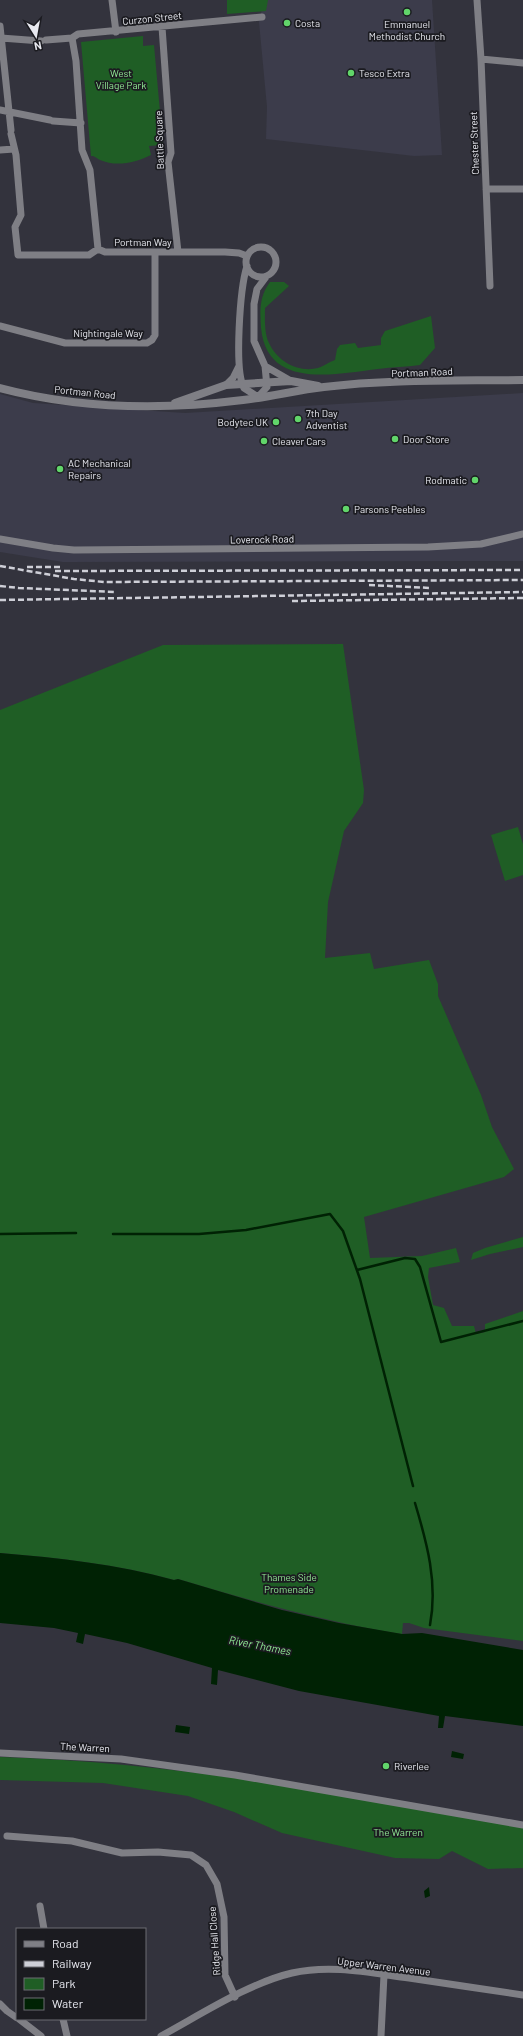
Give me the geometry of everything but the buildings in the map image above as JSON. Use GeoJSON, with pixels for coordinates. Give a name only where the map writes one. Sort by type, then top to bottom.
{"type":"FeatureCollection","features":[{"type":"Feature","properties":{"kind":"street"},"geometry":{"type":"LineString","coordinates":[[112,0],[116,32]]}},
{"type":"Feature","properties":{"kind":"street","name":"Chester Street"},"geometry":{"type":"LineString","coordinates":[[477,0],[481,59],[490,286]]}},
{"type":"Feature","properties":{"kind":"street","name":"Curzon Street"},"geometry":{"type":"LineString","coordinates":[[0,35],[44,40],[72,38],[78,34],[116,32],[262,17]]}},
{"type":"Feature","properties":{"kind":"street"},"geometry":{"type":"LineString","coordinates":[[0,26],[8,111],[14,149],[0,150]]}},
{"type":"Feature","properties":{"kind":"street","name":"Battle Square"},"geometry":{"type":"LineString","coordinates":[[162,27],[171,153],[168,162],[178,252]]}},
{"type":"Feature","properties":{"kind":"street"},"geometry":{"type":"LineString","coordinates":[[72,38],[83,155],[90,170],[98,249]]}},
{"type":"Feature","properties":{"kind":"street"},"geometry":{"type":"LineString","coordinates":[[481,59],[523,63]]}},
{"type":"Feature","properties":{"kind":"street"},"geometry":{"type":"LineString","coordinates":[[0,110],[52,121],[81,123]]}},
{"type":"Feature","properties":{"kind":"street","name":"Portman Way"},"geometry":{"type":"LineString","coordinates":[[14,149],[21,215],[15,226],[18,254],[89,255],[98,249],[105,252],[225,252],[239,253],[247,256]]}},
{"type":"Feature","properties":{"kind":"street"},"geometry":{"type":"LineString","coordinates":[[486,189],[523,188]]}},
{"type":"Feature","properties":{"kind":"street"},"geometry":{"type":"LineString","coordinates":[[260,247],[266,248],[273,252],[277,264],[273,273],[266,277],[257,289],[253,327],[255,346],[265,366],[267,382],[266,387],[258,397],[246,391],[242,385],[240,364],[240,301],[247,266],[247,256],[253,249],[260,247]]}},
{"type":"Feature","properties":{"kind":"street","name":"Nightingale Way"},"geometry":{"type":"LineString","coordinates":[[0,326],[65,343],[147,343],[152,340],[154,335],[155,252]]}},
{"type":"Feature","properties":{"kind":"street"},"geometry":{"type":"LineString","coordinates":[[247,266],[252,274],[262,278],[266,277]]}},
{"type":"Feature","properties":{"kind":"street"},"geometry":{"type":"LineString","coordinates":[[226,385],[233,378],[240,364]]}},
{"type":"Feature","properties":{"kind":"street"},"geometry":{"type":"LineString","coordinates":[[265,366],[291,381]]}},
{"type":"Feature","properties":{"kind":"street","name":"Portman Road"},"geometry":{"type":"LineString","coordinates":[[0,388],[38,397],[98,404],[169,405],[202,404],[298,392],[322,387],[417,382],[523,380]]}},
{"type":"Feature","properties":{"kind":"street","name":"Portman Road"},"geometry":{"type":"LineString","coordinates":[[169,405],[226,385],[291,381],[322,387]]}},
{"type":"Feature","properties":{"kind":"street","name":"Loverock Road"},"geometry":{"type":"LineString","coordinates":[[0,539],[74,550],[267,549],[460,546],[490,542],[523,534]]}},
{"type":"Feature","properties":{"kind":"street","name":"The Warren"},"geometry":{"type":"LineString","coordinates":[[0,1753],[121,1759],[144,1762],[243,1776],[523,1825]]}},
{"type":"Feature","properties":{"kind":"street","name":"Ridge Hall Close"},"geometry":{"type":"LineString","coordinates":[[7,1836],[15,1833],[72,1841],[122,1852],[158,1852],[191,1855],[206,1865],[217,1884],[224,1917],[225,1975],[235,1996]]}},
{"type":"Feature","properties":{"kind":"street"},"geometry":{"type":"LineString","coordinates":[[40,1906],[44,1928]]}},
{"type":"Feature","properties":{"kind":"street","name":"Upper Warren Avenue"},"geometry":{"type":"LineString","coordinates":[[161,2036],[235,1996],[291,1973],[316,1970],[354,1970],[523,1995]]}},
{"type":"Feature","properties":{"kind":"street"},"geometry":{"type":"LineString","coordinates":[[382,2036],[384,1975]]}},
{"type":"Feature","properties":{"kind":"street"},"geometry":{"type":"LineString","coordinates":[[0,2004],[16,2016]]}},
{"type":"Feature","properties":{"kind":"street"},"geometry":{"type":"LineString","coordinates":[[21,2020],[41,2036]]}},
{"type":"Feature","properties":{"kind":"street"},"geometry":{"type":"LineString","coordinates":[[63,2020],[67,2036]]}},
{"type":"Feature","properties":{"kind":"shaded area","name":"Tesco Extra"},"geometry":{"type":"Polygon","coordinates":[[[264,0],[432,0],[442,155],[414,156],[266,139],[267,107],[259,22],[264,0]]]}},
{"type":"Feature","properties":{"kind":"shaded area"},"geometry":{"type":"Polygon","coordinates":[[[523,393],[523,561],[63,562],[0,552],[0,394],[33,403],[185,413],[523,393]]]}},
{"type":"Feature","properties":{"kind":"green space"},"geometry":{"type":"Polygon","coordinates":[[[227,0],[268,0],[266,11],[227,14],[227,0]]]}},
{"type":"Feature","properties":{"kind":"green space","name":"West Village Park"},"geometry":{"type":"Polygon","coordinates":[[[143,36],[143,46],[154,45],[163,145],[149,146],[151,155],[139,160],[119,164],[106,162],[91,156],[81,42],[143,36]]]}},
{"type":"Feature","properties":{"kind":"green space"},"geometry":{"type":"Polygon","coordinates":[[[270,282],[284,282],[289,286],[265,308],[267,339],[277,355],[289,364],[296,367],[303,369],[318,368],[335,360],[337,349],[340,345],[355,343],[358,348],[381,345],[381,338],[385,331],[431,316],[435,348],[420,365],[324,375],[306,374],[289,370],[276,361],[266,348],[261,328],[262,298],[270,282]]]}},
{"type":"Feature","properties":{"kind":"green space","name":"Thames Side Promenade"},"geometry":{"type":"Polygon","coordinates":[[[343,644],[364,790],[363,803],[344,831],[328,902],[325,958],[370,953],[374,969],[429,960],[438,984],[438,996],[481,1095],[492,1127],[514,1169],[504,1177],[364,1217],[370,1258],[422,1256],[456,1248],[460,1262],[429,1268],[428,1277],[433,1305],[444,1308],[452,1326],[474,1326],[476,1334],[485,1332],[485,1324],[523,1311],[523,1641],[424,1628],[409,1623],[403,1623],[402,1634],[317,1617],[261,1603],[178,1579],[174,1580],[153,1574],[88,1562],[0,1553],[0,710],[163,645],[343,644]]]}},
{"type":"Feature","properties":{"kind":"green space"},"geometry":{"type":"Polygon","coordinates":[[[518,827],[523,844],[523,875],[505,881],[491,835],[518,827]]]}},
{"type":"Feature","properties":{"kind":"green space"},"geometry":{"type":"Polygon","coordinates":[[[523,1237],[523,1247],[490,1254],[471,1260],[473,1253],[523,1237]]]}},
{"type":"Feature","properties":{"kind":"green space","name":"The Warren"},"geometry":{"type":"Polygon","coordinates":[[[0,1757],[66,1760],[197,1773],[328,1792],[523,1824],[523,1868],[488,1869],[452,1851],[439,1859],[395,1858],[282,1833],[234,1812],[188,1796],[103,1783],[0,1780],[0,1757]]]}},
{"type":"Feature","properties":{"kind":"water","name":"River Thames"},"geometry":{"type":"Polygon","coordinates":[[[0,1553],[66,1560],[153,1574],[174,1580],[178,1579],[282,1610],[339,1623],[402,1634],[422,1633],[523,1650],[523,1726],[445,1716],[443,1728],[438,1728],[439,1716],[299,1691],[218,1670],[217,1685],[211,1684],[212,1668],[127,1643],[85,1634],[83,1644],[76,1642],[78,1633],[54,1628],[0,1623],[0,1553]]]}},
{"type":"Feature","properties":{"kind":"water"},"geometry":{"type":"Polygon","coordinates":[[[176,1725],[190,1727],[189,1734],[175,1732],[176,1725]]]}},
{"type":"Feature","properties":{"kind":"water"},"geometry":{"type":"Polygon","coordinates":[[[452,1751],[464,1754],[463,1759],[451,1757],[452,1751]]]}},
{"type":"Feature","properties":{"kind":"water"},"geometry":{"type":"Polygon","coordinates":[[[429,1887],[430,1896],[425,1898],[424,1891],[429,1887]]]}},
{"type":"Feature","properties":{"kind":"waterway"},"geometry":{"type":"LineString","coordinates":[[113,1234],[199,1234],[246,1230],[330,1214],[343,1231],[360,1279],[413,1486]]}},
{"type":"Feature","properties":{"kind":"waterway"},"geometry":{"type":"LineString","coordinates":[[0,1234],[76,1233]]}},
{"type":"Feature","properties":{"kind":"waterway"},"geometry":{"type":"LineString","coordinates":[[357,1270],[405,1258],[415,1259],[420,1267],[441,1342],[523,1321]]}},
{"type":"Feature","properties":{"kind":"waterway"},"geometry":{"type":"LineString","coordinates":[[415,1503],[424,1533],[432,1578],[433,1594],[430,1625]]}},
{"type":"Feature","properties":{"kind":"railway"},"geometry":{"type":"LineString","coordinates":[[0,566],[74,579],[104,582],[523,580]]}},
{"type":"Feature","properties":{"kind":"railway"},"geometry":{"type":"LineString","coordinates":[[27,567],[61,567]]}},
{"type":"Feature","properties":{"kind":"railway"},"geometry":{"type":"LineString","coordinates":[[55,571],[523,570]]}},
{"type":"Feature","properties":{"kind":"railway"},"geometry":{"type":"LineString","coordinates":[[369,585],[431,588]]}},
{"type":"Feature","properties":{"kind":"railway"},"geometry":{"type":"LineString","coordinates":[[0,586],[116,592]]}},
{"type":"Feature","properties":{"kind":"railway"},"geometry":{"type":"LineString","coordinates":[[0,600],[523,592]]}},
{"type":"Feature","properties":{"kind":"railway"},"geometry":{"type":"LineString","coordinates":[[292,601],[523,598]]}},
{"type":"Feature","properties":{"kind":"place","name":"Emmanuel Methodist Church"},"geometry":{"type":"Point","coordinates":[407,12]}},
{"type":"Feature","properties":{"kind":"place","name":"Costa"},"geometry":{"type":"Point","coordinates":[287,23]}},
{"type":"Feature","properties":{"kind":"place","name":"Tesco Extra"},"geometry":{"type":"Point","coordinates":[351,73]}},
{"type":"Feature","properties":{"kind":"place","name":"7th Day Adventist"},"geometry":{"type":"Point","coordinates":[298,419]}},
{"type":"Feature","properties":{"kind":"place","name":"Bodytec UK"},"geometry":{"type":"Point","coordinates":[276,422]}},
{"type":"Feature","properties":{"kind":"place","name":"Door Store"},"geometry":{"type":"Point","coordinates":[395,439]}},
{"type":"Feature","properties":{"kind":"place","name":"Cleaver Cars"},"geometry":{"type":"Point","coordinates":[264,441]}},
{"type":"Feature","properties":{"kind":"place","name":"AC Mechanical Repairs"},"geometry":{"type":"Point","coordinates":[60,469]}},
{"type":"Feature","properties":{"kind":"place","name":"Rodmatic"},"geometry":{"type":"Point","coordinates":[475,480]}},
{"type":"Feature","properties":{"kind":"place","name":"Parsons Peebles"},"geometry":{"type":"Point","coordinates":[346,509]}},
{"type":"Feature","properties":{"kind":"place","name":"Riverlee"},"geometry":{"type":"Point","coordinates":[386,1766]}}]}
